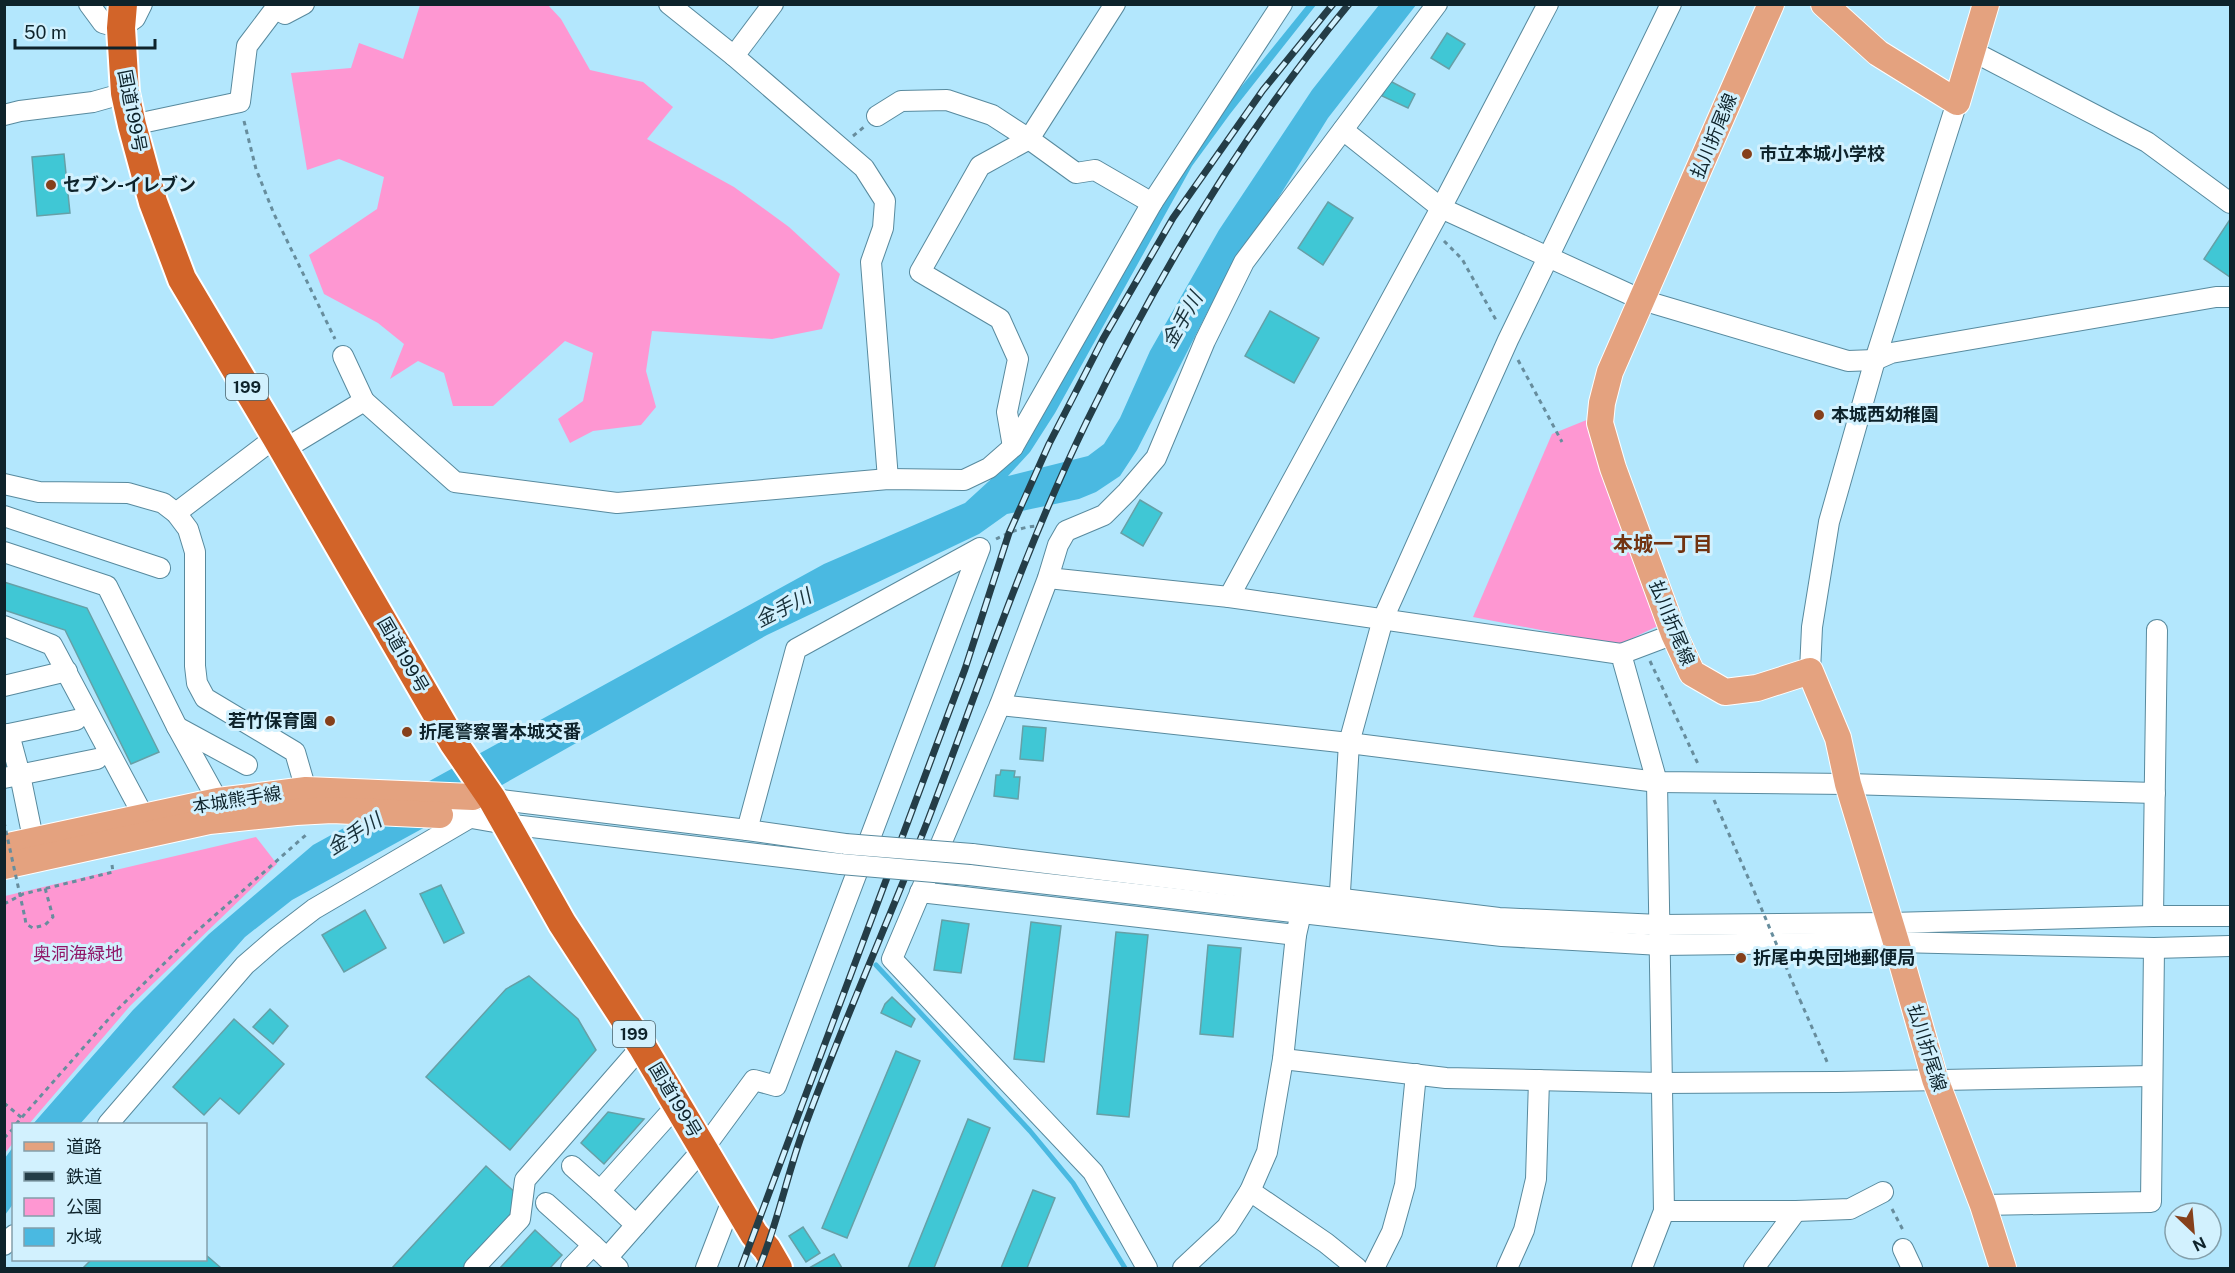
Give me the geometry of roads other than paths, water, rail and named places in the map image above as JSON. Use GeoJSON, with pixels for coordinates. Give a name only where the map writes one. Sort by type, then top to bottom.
{"type":"FeatureCollection","features":[{"type":"Feature","properties":{"kind":"highway","name":"国道199号"},"geometry":{"type":"LineString","coordinates":[[122,16],[125,93],[132,125],[153,202],[182,279],[453,742],[479,804],[506,824],[562,923],[642,1046],[754,1234],[767,1249],[778,1269]]}},
{"type":"Feature","properties":{"kind":"main road","name":"払川折尾線"},"geometry":{"type":"LineString","coordinates":[[1771,4],[1610,372],[1600,423],[1613,468],[1674,633],[1692,673],[1725,692],[1757,688],[1810,671],[1838,738],[1848,784],[1935,1079],[1983,1205],[2003,1269]]}},
{"type":"Feature","properties":{"kind":"main road"},"geometry":{"type":"LineString","coordinates":[[1824,4],[1878,53],[1957,102],[1974,52],[1986,4]]}},
{"type":"Feature","properties":{"kind":"main road","name":"本城熊手線"},"geometry":{"type":"LineString","coordinates":[[4,866],[35,850],[306,790],[348,804],[440,814]]}},
{"type":"Feature","properties":{"kind":"main road","name":"本城熊手線"},"geometry":{"type":"LineString","coordinates":[[217,811],[296,812],[348,804],[479,804]]}},
{"type":"Feature","properties":{"kind":"main road","name":"本城熊手線"},"geometry":{"type":"LineString","coordinates":[[4,847],[35,850],[108,844],[144,827]]}},
{"type":"Feature","properties":{"kind":"street"},"geometry":{"type":"LineString","coordinates":[[89,4],[103,23],[122,16],[135,18],[142,4]]}},
{"type":"Feature","properties":{"kind":"street"},"geometry":{"type":"LineString","coordinates":[[132,125],[240,102],[247,46],[274,6],[285,14],[304,4]]}},
{"type":"Feature","properties":{"kind":"street"},"geometry":{"type":"LineString","coordinates":[[669,4],[734,56],[864,168],[885,201],[883,228],[871,261],[888,479]]}},
{"type":"Feature","properties":{"kind":"street"},"geometry":{"type":"LineString","coordinates":[[734,56],[773,4]]}},
{"type":"Feature","properties":{"kind":"street"},"geometry":{"type":"LineString","coordinates":[[1013,447],[1006,412],[1018,359],[1000,319],[920,272],[980,166],[1022,142],[1115,4]]}},
{"type":"Feature","properties":{"kind":"street"},"geometry":{"type":"LineString","coordinates":[[342,356],[364,401],[455,482],[617,504],[888,479],[964,480],[989,468],[1013,447],[1152,203],[1282,4]]}},
{"type":"Feature","properties":{"kind":"street"},"geometry":{"type":"LineString","coordinates":[[1147,1269],[1093,1172],[892,959],[1000,705],[1048,578],[1058,545],[1066,531],[1104,515],[1128,492],[1156,458],[1205,341],[1244,262],[1437,4]]}},
{"type":"Feature","properties":{"kind":"street"},"geometry":{"type":"LineString","coordinates":[[1229,597],[1441,208],[1548,4]]}},
{"type":"Feature","properties":{"kind":"street"},"geometry":{"type":"LineString","coordinates":[[1339,907],[1349,743],[1383,619],[1508,340],[1671,4]]}},
{"type":"Feature","properties":{"kind":"street"},"geometry":{"type":"LineString","coordinates":[[1974,52],[2147,142],[2230,203]]}},
{"type":"Feature","properties":{"kind":"street"},"geometry":{"type":"LineString","coordinates":[[4,115],[93,102],[125,93]]}},
{"type":"Feature","properties":{"kind":"street"},"geometry":{"type":"LineString","coordinates":[[877,116],[902,101],[947,100],[992,115],[1022,142],[1076,173],[1095,170],[1152,203]]}},
{"type":"Feature","properties":{"kind":"street"},"geometry":{"type":"LineString","coordinates":[[1810,671],[1812,627],[1829,522],[1875,360],[1957,102]]}},
{"type":"Feature","properties":{"kind":"street"},"geometry":{"type":"LineString","coordinates":[[1343,130],[1441,208],[1642,300],[1848,361],[1875,360],[1891,353],[2216,297],[2230,297]]}},
{"type":"Feature","properties":{"kind":"street"},"geometry":{"type":"LineString","coordinates":[[176,513],[280,443],[364,401]]}},
{"type":"Feature","properties":{"kind":"street"},"geometry":{"type":"LineString","coordinates":[[4,484],[39,492],[128,493],[163,503],[176,513],[188,529],[195,552],[197,683],[205,698],[295,752],[306,790]]}},
{"type":"Feature","properties":{"kind":"street"},"geometry":{"type":"LineString","coordinates":[[31,526],[39,492]]}},
{"type":"Feature","properties":{"kind":"street"},"geometry":{"type":"LineString","coordinates":[[4,516],[160,568]]}},
{"type":"Feature","properties":{"kind":"street"},"geometry":{"type":"LineString","coordinates":[[571,1269],[606,1257],[704,1148],[754,1080],[776,1086],[980,548],[796,649],[747,830]]}},
{"type":"Feature","properties":{"kind":"street"},"geometry":{"type":"LineString","coordinates":[[4,552],[107,586],[217,811]]}},
{"type":"Feature","properties":{"kind":"street"},"geometry":{"type":"LineString","coordinates":[[1048,578],[1229,597],[1621,654],[1674,633]]}},
{"type":"Feature","properties":{"kind":"street"},"geometry":{"type":"LineString","coordinates":[[2152,916],[2157,630]]}},
{"type":"Feature","properties":{"kind":"street"},"geometry":{"type":"LineString","coordinates":[[9,632],[52,645],[68,671],[144,827]]}},
{"type":"Feature","properties":{"kind":"street"},"geometry":{"type":"LineString","coordinates":[[1621,654],[1657,782],[1664,1211],[1642,1269]]}},
{"type":"Feature","properties":{"kind":"street"},"geometry":{"type":"LineString","coordinates":[[4,686],[68,671]]}},
{"type":"Feature","properties":{"kind":"street"},"geometry":{"type":"LineString","coordinates":[[1000,705],[1349,743],[1657,782],[1848,784],[2155,793]]}},
{"type":"Feature","properties":{"kind":"street"},"geometry":{"type":"LineString","coordinates":[[35,850],[12,776],[7,735],[76,720]]}},
{"type":"Feature","properties":{"kind":"street"},"geometry":{"type":"LineString","coordinates":[[177,727],[247,765]]}},
{"type":"Feature","properties":{"kind":"street"},"geometry":{"type":"LineString","coordinates":[[12,776],[97,759]]}},
{"type":"Feature","properties":{"kind":"street"},"geometry":{"type":"LineString","coordinates":[[110,1123],[245,966],[275,939],[314,909],[479,804]]}},
{"type":"Feature","properties":{"kind":"street"},"geometry":{"type":"LineString","coordinates":[[440,814],[479,804],[747,830],[845,844],[972,854],[1339,907],[1502,936],[1660,945],[2152,916],[2230,916]]}},
{"type":"Feature","properties":{"kind":"street"},"geometry":{"type":"LineString","coordinates":[[506,824],[841,864],[969,875],[1301,913],[1339,907],[1499,918],[1893,932],[2154,948],[2230,946]]}},
{"type":"Feature","properties":{"kind":"street"},"geometry":{"type":"LineString","coordinates":[[920,892],[1296,935]]}},
{"type":"Feature","properties":{"kind":"street"},"geometry":{"type":"LineString","coordinates":[[1188,1267],[1227,1227],[1250,1191],[1267,1152],[1283,1059],[1296,935],[1301,913]]}},
{"type":"Feature","properties":{"kind":"street"},"geometry":{"type":"LineString","coordinates":[[1983,1205],[2151,1202],[2154,948]]}},
{"type":"Feature","properties":{"kind":"street"},"geometry":{"type":"LineString","coordinates":[[474,1269],[520,1219],[525,1180],[642,1046]]}},
{"type":"Feature","properties":{"kind":"street"},"geometry":{"type":"LineString","coordinates":[[1283,1059],[1446,1078],[1661,1083],[2152,1076]]}},
{"type":"Feature","properties":{"kind":"street"},"geometry":{"type":"LineString","coordinates":[[1374,1269],[1392,1232],[1405,1185],[1416,1074]]}},
{"type":"Feature","properties":{"kind":"street"},"geometry":{"type":"LineString","coordinates":[[1507,1269],[1524,1230],[1536,1179],[1539,1080]]}},
{"type":"Feature","properties":{"kind":"street"},"geometry":{"type":"LineString","coordinates":[[600,1191],[677,1105]]}},
{"type":"Feature","properties":{"kind":"street"},"geometry":{"type":"LineString","coordinates":[[572,1166],[636,1225]]}},
{"type":"Feature","properties":{"kind":"street"},"geometry":{"type":"LineString","coordinates":[[1250,1191],[1326,1243],[1357,1269]]}},
{"type":"Feature","properties":{"kind":"street"},"geometry":{"type":"LineString","coordinates":[[1664,1211],[1796,1212],[1850,1209],[1883,1192]]}},
{"type":"Feature","properties":{"kind":"street"},"geometry":{"type":"LineString","coordinates":[[706,1269],[733,1198]]}},
{"type":"Feature","properties":{"kind":"street"},"geometry":{"type":"LineString","coordinates":[[546,1203],[606,1257]]}},
{"type":"Feature","properties":{"kind":"street"},"geometry":{"type":"LineString","coordinates":[[1754,1269],[1796,1212]]}},
{"type":"Feature","properties":{"kind":"street"},"geometry":{"type":"LineString","coordinates":[[1903,1249],[1912,1269]]}},
{"type":"Feature","properties":{"kind":"water","name":"金手川"},"geometry":{"type":"Polygon","coordinates":[[[1307,5],[1316,5],[1192,166],[1055,413],[1030,452],[1008,476],[1088,456],[1104,444],[1120,418],[1150,351],[1219,230],[1312,90],[1379,5],[1416,5],[1328,118],[1208,311],[1137,450],[1120,476],[1096,492],[1079,499],[1007,514],[979,534],[767,635],[502,785],[292,900],[245,937],[81,1123],[34,1123],[133,1010],[209,934],[313,845],[824,564],[965,503],[1024,449],[1179,173],[1220,113],[1307,5]]]}},
{"type":"Feature","properties":{"kind":"water"},"geometry":{"type":"Polygon","coordinates":[[[12,1148],[12,1205],[5,1215],[5,1158],[12,1148]]]}},
{"type":"Feature","properties":{"kind":"waterway"},"geometry":{"type":"LineString","coordinates":[[876,965],[1030,1131],[1073,1183],[1125,1268]]}},
{"type":"Feature","properties":{"kind":"railway"},"geometry":{"type":"LineString","coordinates":[[741,1268],[965,669],[1009,533],[1049,444],[1103,339],[1173,218],[1263,90],[1333,4]]}},
{"type":"Feature","properties":{"kind":"railway"},"geometry":{"type":"LineString","coordinates":[[759,1268],[796,1151],[817,1095],[928,820],[1022,569],[1064,470],[1114,366],[1206,205],[1274,101],[1349,4]]}},
{"type":"Feature","properties":{"kind":"place","name":"市立本城小学校"},"geometry":{"type":"Point","coordinates":[1747,154]}},
{"type":"Feature","properties":{"kind":"place","name":"セブン-イレブン"},"geometry":{"type":"Point","coordinates":[51,185]}},
{"type":"Feature","properties":{"kind":"place","name":"本城西幼稚園"},"geometry":{"type":"Point","coordinates":[1819,415]}},
{"type":"Feature","properties":{"kind":"place","name":"若竹保育園"},"geometry":{"type":"Point","coordinates":[330,721]}},
{"type":"Feature","properties":{"kind":"place","name":"折尾警察署本城交番"},"geometry":{"type":"Point","coordinates":[407,732]}},
{"type":"Feature","properties":{"kind":"place","name":"折尾中央団地郵便局"},"geometry":{"type":"Point","coordinates":[1741,958]}},
{"type":"Feature","properties":{"kind":"district","name":"本城一丁目"},"geometry":{"type":"Point","coordinates":[1663,544]}},
{"type":"Feature","properties":{"kind":"park label","name":"奥洞海緑地"},"geometry":{"type":"Point","coordinates":[78,954]}}]}
